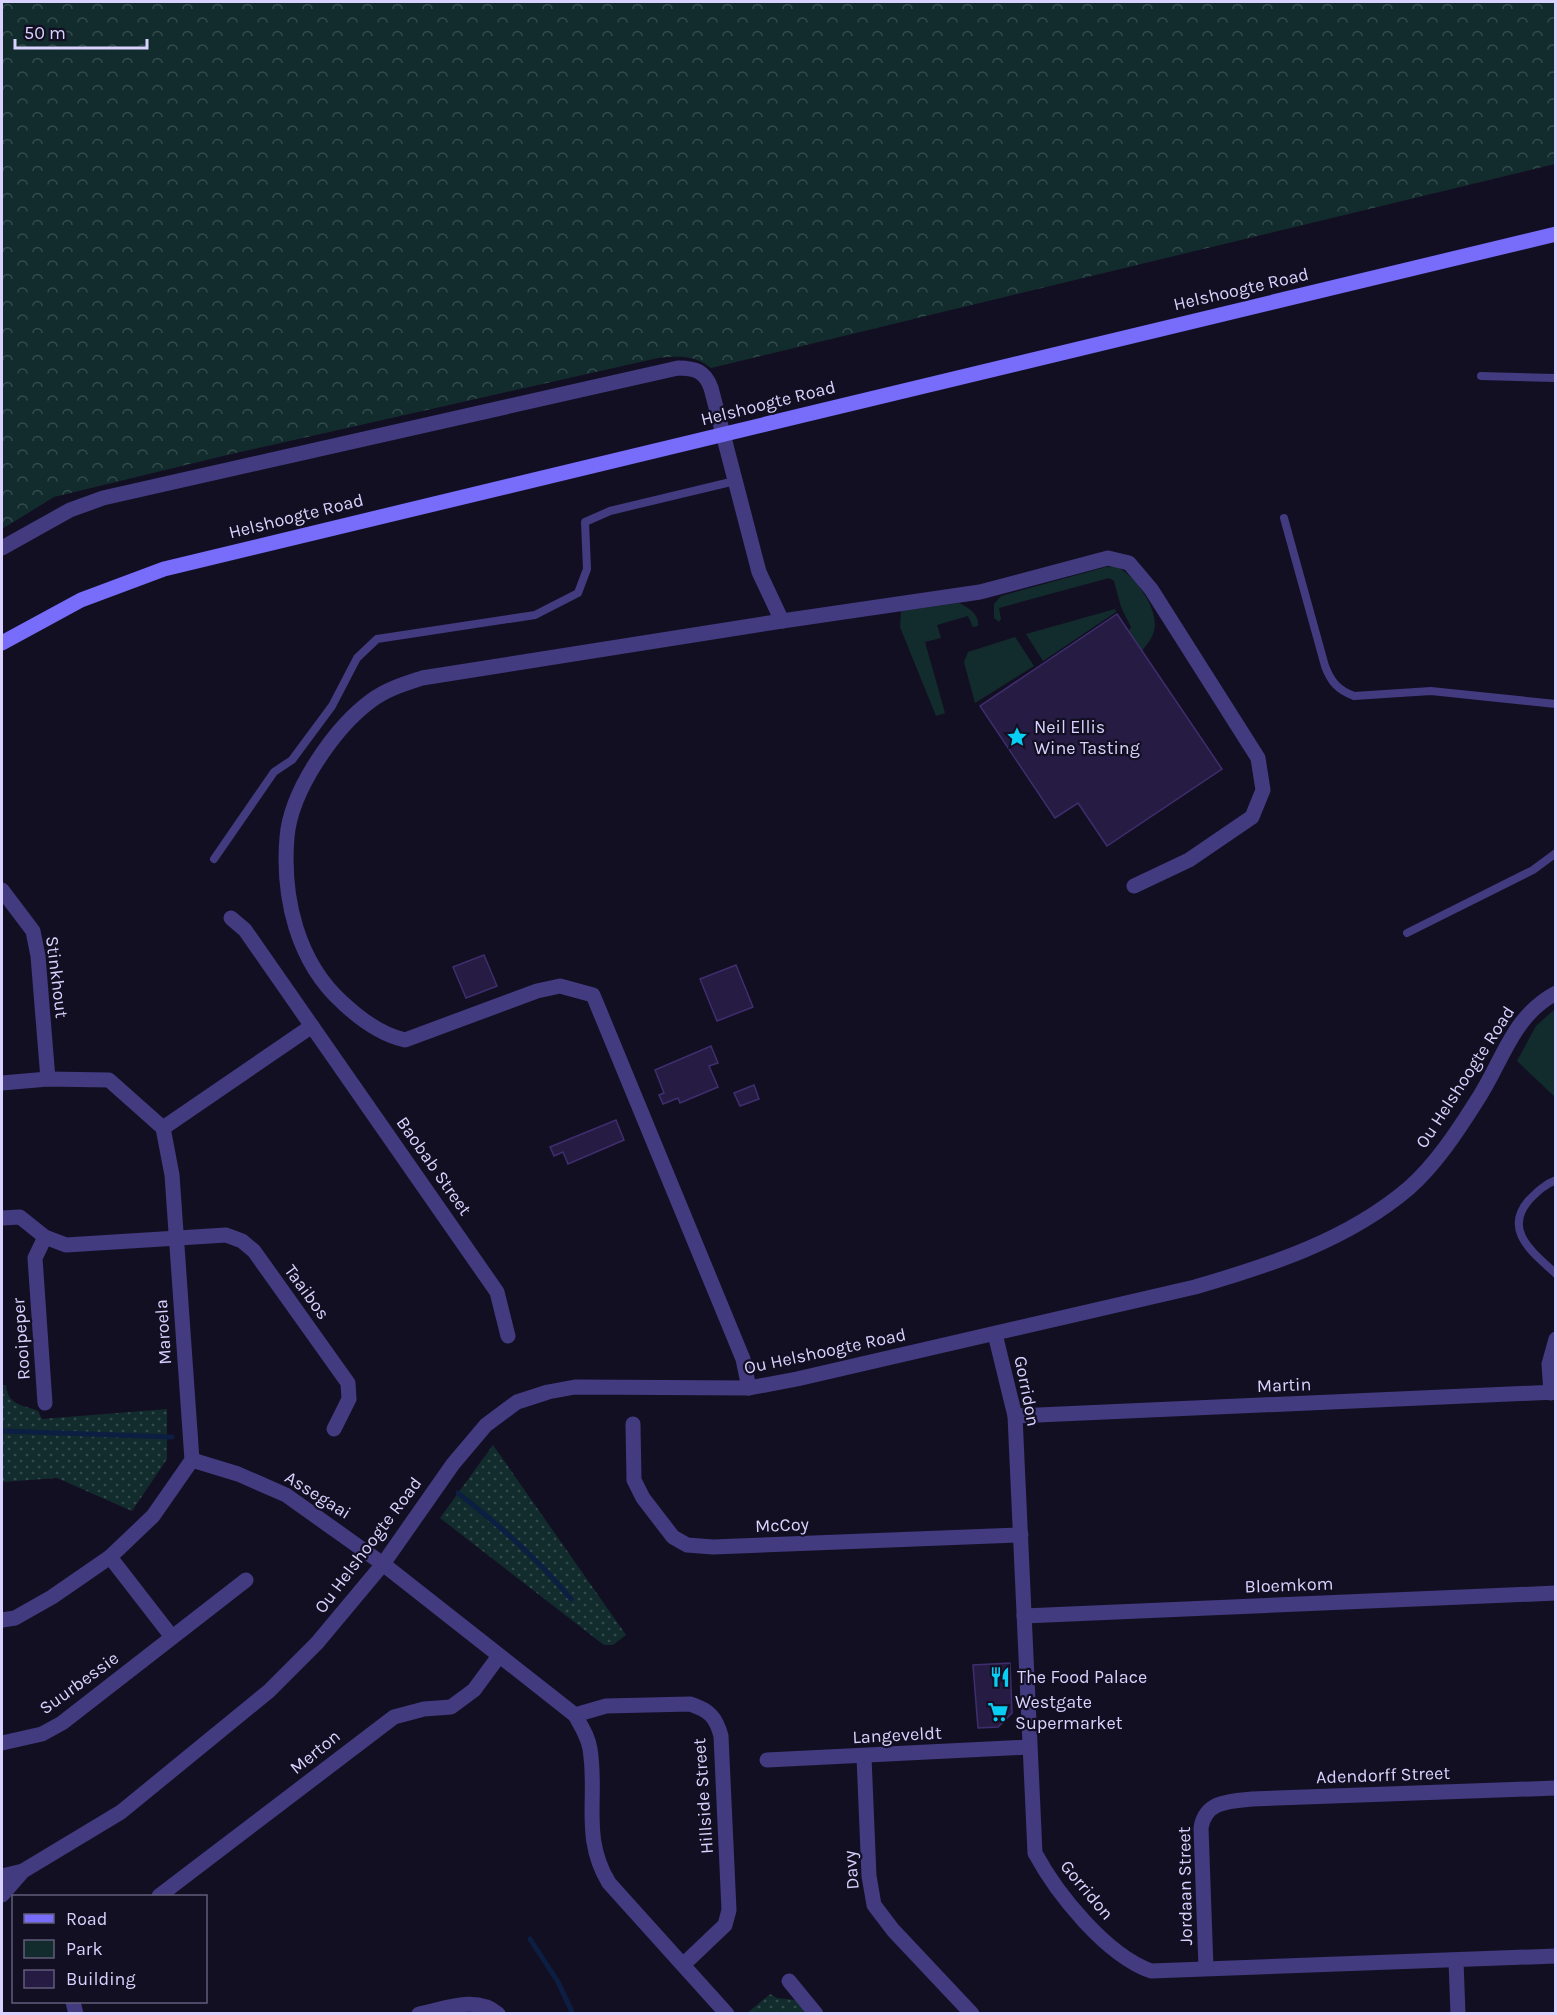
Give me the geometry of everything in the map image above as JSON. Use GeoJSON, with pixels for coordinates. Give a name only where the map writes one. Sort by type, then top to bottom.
{"type":"FeatureCollection","features":[{"type":"Feature","properties":{"kind":"main road","name":"Helshoogte Road"},"geometry":{"type":"LineString","coordinates":[[2,643],[81,600],[164,569],[1556,234]]}},
{"type":"Feature","properties":{"kind":"street"},"geometry":{"type":"LineString","coordinates":[[2,548],[69,510],[103,498],[678,368],[697,369],[708,379],[759,572],[782,621]]}},
{"type":"Feature","properties":{"kind":"street"},"geometry":{"type":"LineString","coordinates":[[749,1388],[743,1359],[593,995],[578,989],[560,986],[405,1040],[392,1037],[341,1002],[309,962],[293,924],[287,836],[299,795],[334,735],[371,700],[394,687],[422,678],[980,592],[1108,558],[1130,563],[1151,589],[1258,758],[1263,790],[1252,817],[1189,860],[1134,886]]}},
{"type":"Feature","properties":{"kind":"street","name":"Stinkhout"},"geometry":{"type":"LineString","coordinates":[[2,890],[33,931],[38,956],[48,1079]]}},
{"type":"Feature","properties":{"kind":"street","name":"Baobab Street"},"geometry":{"type":"LineString","coordinates":[[231,918],[245,930],[497,1292],[508,1336]]}},
{"type":"Feature","properties":{"kind":"street","name":"Ou Helshoogte Road"},"geometry":{"type":"LineString","coordinates":[[2,1876],[23,1871],[122,1812],[269,1691],[317,1642],[383,1563],[466,1447],[498,1413],[517,1402],[548,1392],[575,1388],[749,1388],[995,1334],[1195,1287],[1257,1269],[1334,1238],[1401,1194],[1435,1161],[1479,1098],[1507,1041],[1519,1023],[1538,1002],[1556,993]]}},
{"type":"Feature","properties":{"kind":"street"},"geometry":{"type":"LineString","coordinates":[[2,1083],[48,1079],[109,1080],[163,1128],[312,1026]]}},
{"type":"Feature","properties":{"kind":"street","name":"Maroela"},"geometry":{"type":"LineString","coordinates":[[163,1128],[172,1175],[192,1460]]}},
{"type":"Feature","properties":{"kind":"street"},"geometry":{"type":"LineString","coordinates":[[2,1218],[20,1217],[45,1238]]}},
{"type":"Feature","properties":{"kind":"street","name":"Taaibos"},"geometry":{"type":"LineString","coordinates":[[45,1238],[66,1245],[226,1235],[242,1241],[254,1251],[348,1383],[350,1399],[334,1429]]}},
{"type":"Feature","properties":{"kind":"street","name":"Rooipeper"},"geometry":{"type":"LineString","coordinates":[[45,1238],[35,1258],[45,1404]]}},
{"type":"Feature","properties":{"kind":"street","name":"Gorridon"},"geometry":{"type":"LineString","coordinates":[[995,1334],[1015,1416],[1035,1853],[1050,1880],[1110,1947],[1132,1964],[1151,1971],[1556,1956]]}},
{"type":"Feature","properties":{"kind":"street"},"geometry":{"type":"LineString","coordinates":[[1553,1393],[1549,1364],[1556,1340]]}},
{"type":"Feature","properties":{"kind":"street","name":"Martin"},"geometry":{"type":"LineString","coordinates":[[1015,1416],[1553,1393]]}},
{"type":"Feature","properties":{"kind":"street","name":"McCoy"},"geometry":{"type":"LineString","coordinates":[[633,1424],[634,1480],[658,1520],[673,1537],[687,1545],[713,1547],[1021,1535]]}},
{"type":"Feature","properties":{"kind":"street"},"geometry":{"type":"LineString","coordinates":[[2,1620],[15,1618],[52,1597],[110,1557],[153,1516],[192,1460]]}},
{"type":"Feature","properties":{"kind":"street","name":"Assegaai"},"geometry":{"type":"LineString","coordinates":[[192,1460],[238,1474],[286,1495],[383,1563]]}},
{"type":"Feature","properties":{"kind":"street"},"geometry":{"type":"LineString","coordinates":[[110,1557],[172,1637]]}},
{"type":"Feature","properties":{"kind":"street"},"geometry":{"type":"LineString","coordinates":[[383,1563],[575,1715],[590,1747],[592,1828],[598,1864],[609,1883],[727,2013]]}},
{"type":"Feature","properties":{"kind":"street","name":"Suurbessie"},"geometry":{"type":"LineString","coordinates":[[2,1743],[42,1734],[62,1723],[246,1580]]}},
{"type":"Feature","properties":{"kind":"street","name":"Bloemkom"},"geometry":{"type":"LineString","coordinates":[[1024,1616],[1556,1593]]}},
{"type":"Feature","properties":{"kind":"street","name":"Merton"},"geometry":{"type":"LineString","coordinates":[[160,1895],[394,1717],[424,1709],[451,1707],[474,1690],[499,1656]]}},
{"type":"Feature","properties":{"kind":"street","name":"Hillside Street"},"geometry":{"type":"LineString","coordinates":[[575,1715],[606,1706],[690,1704],[703,1708],[717,1722],[720,1736],[729,1910],[725,1925],[684,1964]]}},
{"type":"Feature","properties":{"kind":"street","name":"Langeveldt"},"geometry":{"type":"LineString","coordinates":[[767,1760],[1029,1747]]}},
{"type":"Feature","properties":{"kind":"street","name":"Davy"},"geometry":{"type":"LineString","coordinates":[[864,1756],[869,1876],[874,1905],[972,2013]]}},
{"type":"Feature","properties":{"kind":"street","name":"Adendorff Street"},"geometry":{"type":"LineString","coordinates":[[1212,1806],[1227,1801],[1252,1799],[1556,1788]]}},
{"type":"Feature","properties":{"kind":"street","name":"Jordaan Street"},"geometry":{"type":"LineString","coordinates":[[1206,1968],[1201,1828],[1202,1819],[1212,1806]]}},
{"type":"Feature","properties":{"kind":"street","name":"Ou Helshoogte Road"},"geometry":{"type":"LineString","coordinates":[[2,1895],[23,1871]]}},
{"type":"Feature","properties":{"kind":"street"},"geometry":{"type":"LineString","coordinates":[[1455,1960],[1458,2013]]}},
{"type":"Feature","properties":{"kind":"street"},"geometry":{"type":"LineString","coordinates":[[789,1981],[816,2013]]}},
{"type":"Feature","properties":{"kind":"street"},"geometry":{"type":"LineString","coordinates":[[418,2013],[474,2003],[488,2005],[498,2013]]}},
{"type":"Feature","properties":{"kind":"lane"},"geometry":{"type":"LineString","coordinates":[[1481,376],[1556,378]]}},
{"type":"Feature","properties":{"kind":"lane"},"geometry":{"type":"LineString","coordinates":[[214,859],[274,772],[292,760],[332,706],[357,658],[377,639],[535,615],[578,593],[587,569],[585,522],[610,511],[735,481]]}},
{"type":"Feature","properties":{"kind":"lane"},"geometry":{"type":"LineString","coordinates":[[1284,518],[1325,666],[1333,683],[1343,692],[1354,696],[1431,691],[1556,704]]}},
{"type":"Feature","properties":{"kind":"lane"},"geometry":{"type":"LineString","coordinates":[[1407,933],[1533,870],[1556,853]]}},
{"type":"Feature","properties":{"kind":"lane"},"geometry":{"type":"LineString","coordinates":[[1556,1180],[1546,1184],[1530,1199],[1520,1211],[1518,1223],[1523,1240],[1556,1274]]}},
{"type":"Feature","properties":{"kind":"green space"},"geometry":{"type":"Polygon","coordinates":[[[2,2],[1555,2],[1555,164],[711,368],[692,359],[658,358],[227,455],[54,497],[2,529],[2,2]]]}},
{"type":"Feature","properties":{"kind":"green space"},"geometry":{"type":"Polygon","coordinates":[[[1115,566],[1137,584],[1153,613],[1154,631],[1142,651],[1129,631],[1131,627],[1121,607],[1114,581],[1109,578],[999,608],[1001,619],[999,622],[994,618],[994,604],[1001,596],[1115,566]]]}},
{"type":"Feature","properties":{"kind":"green space"},"geometry":{"type":"Polygon","coordinates":[[[959,603],[975,615],[978,626],[973,627],[968,616],[937,625],[941,638],[925,642],[945,713],[936,716],[900,627],[901,611],[959,603]]]}},
{"type":"Feature","properties":{"kind":"green space"},"geometry":{"type":"Polygon","coordinates":[[[1115,609],[1116,612],[1043,661],[1026,634],[1115,609]]]}},
{"type":"Feature","properties":{"kind":"green space"},"geometry":{"type":"Polygon","coordinates":[[[1015,637],[1034,666],[975,703],[964,662],[968,652],[1015,637]]]}},
{"type":"Feature","properties":{"kind":"green space"},"geometry":{"type":"Polygon","coordinates":[[[1555,1009],[1555,1097],[1517,1061],[1536,1026],[1555,1009]]]}},
{"type":"Feature","properties":{"kind":"green space"},"geometry":{"type":"Polygon","coordinates":[[[2,1385],[6,1385],[9,1397],[38,1411],[42,1419],[167,1409],[167,1459],[132,1511],[57,1478],[2,1482],[2,1385]]]}},
{"type":"Feature","properties":{"kind":"green space"},"geometry":{"type":"Polygon","coordinates":[[[493,1445],[626,1635],[613,1645],[604,1645],[440,1518],[493,1445]]]}},
{"type":"Feature","properties":{"kind":"green space"},"geometry":{"type":"Polygon","coordinates":[[[770,1994],[777,1998],[795,2000],[807,2014],[746,2014],[770,1994]]]}},
{"type":"Feature","properties":{"kind":"building"},"geometry":{"type":"Polygon","coordinates":[[[1117,614],[1222,769],[1107,846],[1078,803],[1055,818],[980,706],[1117,614]]]}},
{"type":"Feature","properties":{"kind":"building"},"geometry":{"type":"Polygon","coordinates":[[[484,955],[497,986],[466,998],[453,967],[484,955]]]}},
{"type":"Feature","properties":{"kind":"building"},"geometry":{"type":"Polygon","coordinates":[[[736,965],[753,1007],[717,1021],[700,979],[736,965]]]}},
{"type":"Feature","properties":{"kind":"building"},"geometry":{"type":"Polygon","coordinates":[[[711,1046],[718,1063],[709,1066],[718,1087],[680,1103],[678,1098],[663,1104],[659,1095],[664,1093],[655,1070],[711,1046]]]}},
{"type":"Feature","properties":{"kind":"building"},"geometry":{"type":"Polygon","coordinates":[[[754,1085],[759,1099],[740,1106],[734,1093],[754,1085]]]}},
{"type":"Feature","properties":{"kind":"building"},"geometry":{"type":"Polygon","coordinates":[[[616,1120],[624,1140],[568,1164],[563,1152],[554,1156],[550,1147],[616,1120]]]}},
{"type":"Feature","properties":{"kind":"building"},"geometry":{"type":"Polygon","coordinates":[[[1010,1663],[1012,1713],[998,1727],[978,1728],[973,1665],[1010,1663]]]}},
{"type":"Feature","properties":{"kind":"waterway"},"geometry":{"type":"LineString","coordinates":[[2,1431],[172,1437]]}},
{"type":"Feature","properties":{"kind":"waterway"},"geometry":{"type":"LineString","coordinates":[[458,1493],[517,1543],[571,1599]]}},
{"type":"Feature","properties":{"kind":"waterway"},"geometry":{"type":"LineString","coordinates":[[530,1939],[558,1982],[573,2014]]}},
{"type":"Feature","properties":{"kind":"place","name":"Neil Ellis Wine Tasting"},"geometry":{"type":"Point","coordinates":[1017,737]}},
{"type":"Feature","properties":{"kind":"place","name":"The Food Palace"},"geometry":{"type":"Point","coordinates":[1000,1677]}},
{"type":"Feature","properties":{"kind":"place","name":"Westgate Supermarket"},"geometry":{"type":"Point","coordinates":[998,1712]}}]}
